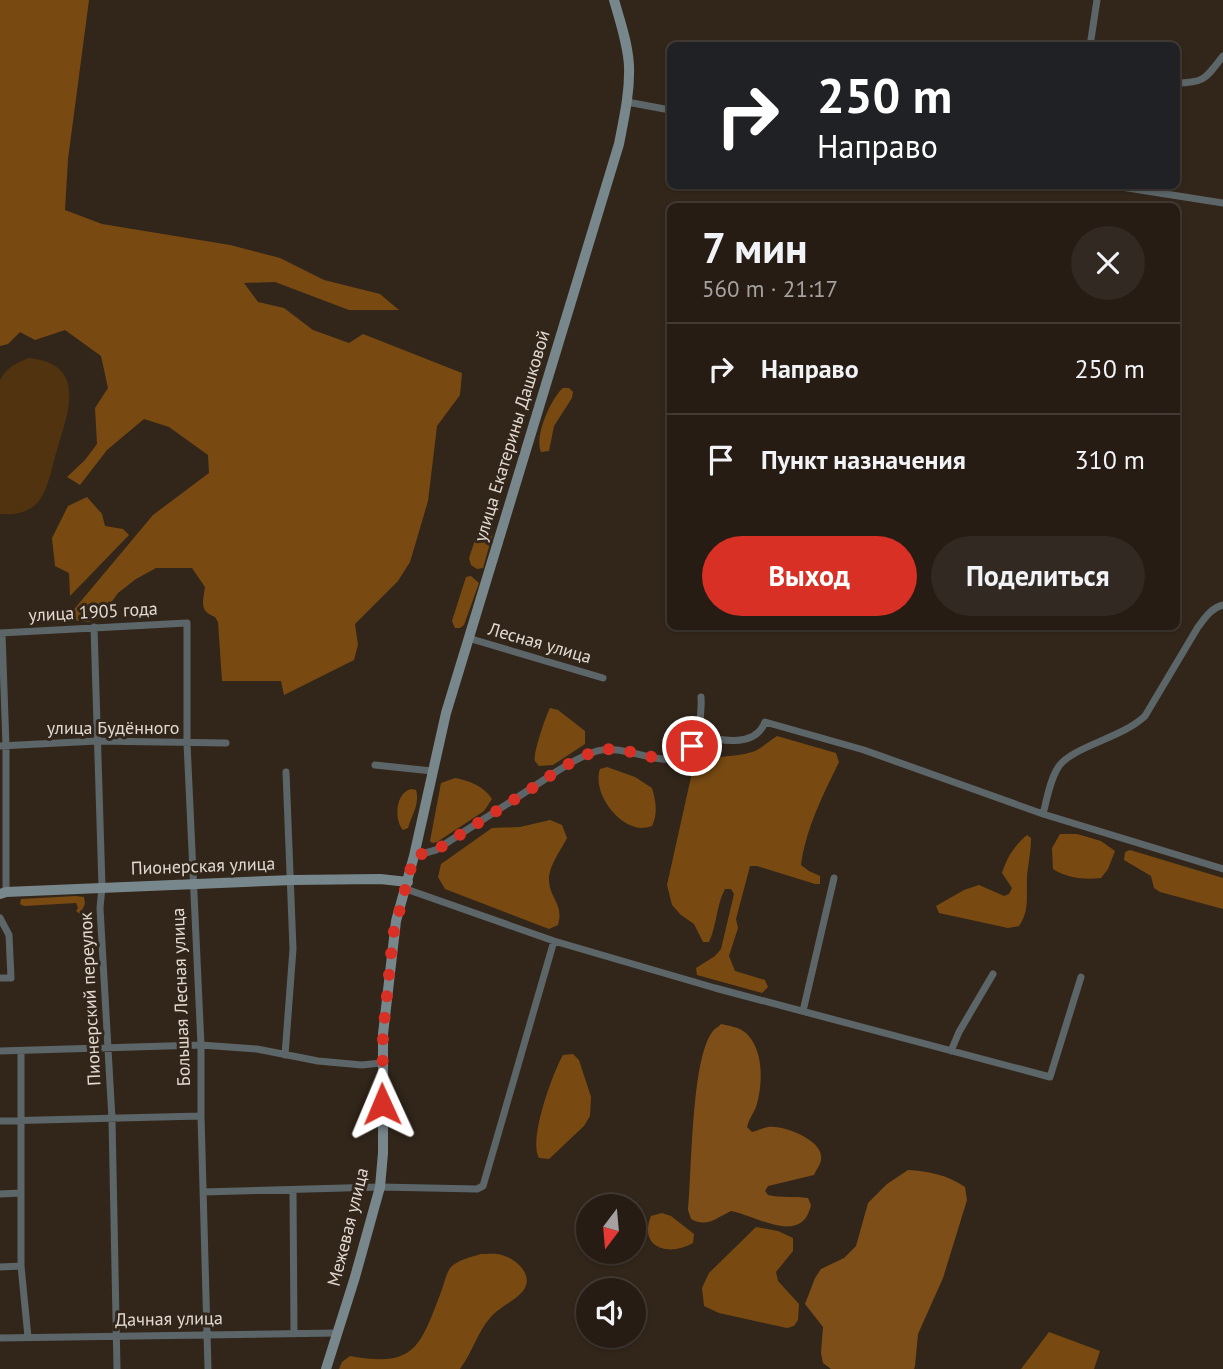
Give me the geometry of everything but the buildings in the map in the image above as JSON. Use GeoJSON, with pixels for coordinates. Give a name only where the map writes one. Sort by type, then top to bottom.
{"type":"FeatureCollection","features":[{"type":"Feature","properties":{"kind":"street","name":"улица Екатерины Дашковой"},"geometry":{"type":"LineString","coordinates":[[407,885],[432,771],[468,638],[619,144],[627,102],[629,66],[614,0]]}},
{"type":"Feature","properties":{"kind":"street"},"geometry":{"type":"LineString","coordinates":[[1091,42],[1097,0]]}},
{"type":"Feature","properties":{"kind":"street"},"geometry":{"type":"LineString","coordinates":[[1180,83],[1201,82],[1223,56]]}},
{"type":"Feature","properties":{"kind":"street"},"geometry":{"type":"LineString","coordinates":[[627,102],[667,109]]}},
{"type":"Feature","properties":{"kind":"street"},"geometry":{"type":"LineString","coordinates":[[1134,189],[1223,203]]}},
{"type":"Feature","properties":{"kind":"street"},"geometry":{"type":"LineString","coordinates":[[1043,814],[1054,774],[1060,765],[1070,756],[1135,726],[1145,716],[1198,627],[1217,606],[1223,605]]}},
{"type":"Feature","properties":{"kind":"street","name":"улица 1905 года"},"geometry":{"type":"LineString","coordinates":[[1,633],[187,623]]}},
{"type":"Feature","properties":{"kind":"street","name":"Большая Лесная улица"},"geometry":{"type":"LineString","coordinates":[[187,623],[187,743],[201,1045],[208,1369]]}},
{"type":"Feature","properties":{"kind":"street","name":"Пионерский переулок"},"geometry":{"type":"LineString","coordinates":[[94,627],[102,887],[100,908],[112,1119],[117,1369]]}},
{"type":"Feature","properties":{"kind":"street"},"geometry":{"type":"LineString","coordinates":[[1,633],[3,893]]}},
{"type":"Feature","properties":{"kind":"street","name":"Лесная улица"},"geometry":{"type":"LineString","coordinates":[[468,638],[604,678]]}},
{"type":"Feature","properties":{"kind":"street"},"geometry":{"type":"LineString","coordinates":[[414,856],[436,850],[562,768],[598,751],[613,749],[670,760],[683,756],[692,746],[696,735],[701,696]]}},
{"type":"Feature","properties":{"kind":"street"},"geometry":{"type":"LineString","coordinates":[[696,735],[719,740],[740,740],[752,737],[762,730],[765,722],[864,751],[1043,814],[1223,869]]}},
{"type":"Feature","properties":{"kind":"street","name":"улица Будённого"},"geometry":{"type":"LineString","coordinates":[[3,746],[97,741],[226,743]]}},
{"type":"Feature","properties":{"kind":"street"},"geometry":{"type":"LineString","coordinates":[[375,765],[432,771]]}},
{"type":"Feature","properties":{"kind":"street"},"geometry":{"type":"LineString","coordinates":[[285,1055],[293,948],[286,772]]}},
{"type":"Feature","properties":{"kind":"street"},"geometry":{"type":"LineString","coordinates":[[803,1011],[834,878]]}},
{"type":"Feature","properties":{"kind":"street","name":"Пионерская улица"},"geometry":{"type":"LineString","coordinates":[[3,893],[292,880],[380,879],[407,885]]}},
{"type":"Feature","properties":{"kind":"street"},"geometry":{"type":"LineString","coordinates":[[407,885],[554,942],[1050,1077],[1081,977]]}},
{"type":"Feature","properties":{"kind":"street","name":"Межевая улица"},"geometry":{"type":"LineString","coordinates":[[326,1369],[380,1187],[383,1153],[382,1063],[393,935],[407,885]]}},
{"type":"Feature","properties":{"kind":"street"},"geometry":{"type":"LineString","coordinates":[[0,918],[9,935],[11,978],[0,978]]}},
{"type":"Feature","properties":{"kind":"street"},"geometry":{"type":"LineString","coordinates":[[203,1192],[380,1187],[417,1190],[477,1189],[483,1186],[554,942]]}},
{"type":"Feature","properties":{"kind":"street"},"geometry":{"type":"LineString","coordinates":[[951,1051],[993,974]]}},
{"type":"Feature","properties":{"kind":"street"},"geometry":{"type":"LineString","coordinates":[[0,1051],[201,1045],[257,1049],[362,1065],[382,1063]]}},
{"type":"Feature","properties":{"kind":"street"},"geometry":{"type":"LineString","coordinates":[[21,1051],[21,1266],[28,1338]]}},
{"type":"Feature","properties":{"kind":"street"},"geometry":{"type":"LineString","coordinates":[[0,1121],[201,1116]]}},
{"type":"Feature","properties":{"kind":"street"},"geometry":{"type":"LineString","coordinates":[[293,1190],[294,1333]]}},
{"type":"Feature","properties":{"kind":"street"},"geometry":{"type":"LineString","coordinates":[[0,1194],[21,1193]]}},
{"type":"Feature","properties":{"kind":"street"},"geometry":{"type":"LineString","coordinates":[[0,1267],[21,1266]]}},
{"type":"Feature","properties":{"kind":"street","name":"Дачная улица"},"geometry":{"type":"LineString","coordinates":[[0,1338],[338,1333]]}},
{"type":"Feature","properties":{"kind":"shaded area"},"geometry":{"type":"Polygon","coordinates":[[[0,0],[89,0],[68,159],[65,210],[102,224],[230,245],[280,258],[324,280],[380,294],[399,310],[349,310],[275,282],[244,283],[258,302],[284,308],[313,330],[349,343],[363,334],[462,373],[460,395],[437,426],[428,501],[410,562],[398,581],[355,624],[358,645],[354,660],[284,695],[281,681],[222,681],[218,622],[204,609],[205,587],[192,568],[156,568],[118,593],[100,618],[88,622],[73,620],[71,613],[153,515],[209,473],[208,455],[169,427],[144,419],[107,450],[80,485],[67,477],[97,444],[95,408],[108,388],[101,356],[65,330],[35,340],[20,332],[8,344],[0,346],[0,0]]]}},
{"type":"Feature","properties":{"kind":"shaded area"},"geometry":{"type":"Polygon","coordinates":[[[29,358],[48,362],[60,370],[67,380],[69,406],[50,476],[39,501],[21,512],[0,514],[0,380],[12,366],[29,358]]]}},
{"type":"Feature","properties":{"kind":"shaded area"},"geometry":{"type":"Polygon","coordinates":[[[563,388],[569,388],[573,392],[572,398],[554,426],[549,451],[541,452],[539,445],[545,418],[563,388]]]}},
{"type":"Feature","properties":{"kind":"shaded area"},"geometry":{"type":"Polygon","coordinates":[[[87,497],[102,514],[105,526],[123,529],[129,535],[70,596],[69,573],[55,566],[52,538],[68,506],[87,497]]]}},
{"type":"Feature","properties":{"kind":"shaded area"},"geometry":{"type":"Polygon","coordinates":[[[482,530],[492,536],[483,568],[477,569],[471,565],[469,558],[478,531],[482,530]]]}},
{"type":"Feature","properties":{"kind":"shaded area"},"geometry":{"type":"Polygon","coordinates":[[[471,576],[479,583],[464,625],[455,628],[452,621],[466,577],[471,576]]]}},
{"type":"Feature","properties":{"kind":"shaded area"},"geometry":{"type":"Polygon","coordinates":[[[550,708],[558,710],[585,731],[585,744],[553,765],[539,766],[535,760],[536,751],[550,708]]]}},
{"type":"Feature","properties":{"kind":"shaded area"},"geometry":{"type":"Polygon","coordinates":[[[777,736],[836,753],[839,762],[821,799],[803,851],[801,865],[820,876],[820,884],[750,866],[736,919],[738,928],[729,956],[735,971],[765,980],[768,987],[762,993],[697,975],[696,968],[721,949],[734,894],[731,889],[725,889],[722,895],[709,942],[703,942],[694,924],[672,905],[667,885],[691,777],[712,759],[752,752],[777,736]]]}},
{"type":"Feature","properties":{"kind":"shaded area"},"geometry":{"type":"Polygon","coordinates":[[[607,767],[635,777],[652,788],[656,807],[652,826],[632,826],[615,815],[608,806],[598,778],[600,769],[607,767]]]}},
{"type":"Feature","properties":{"kind":"shaded area"},"geometry":{"type":"Polygon","coordinates":[[[455,778],[476,785],[492,799],[484,811],[432,843],[430,841],[441,783],[455,778]]]}},
{"type":"Feature","properties":{"kind":"shaded area"},"geometry":{"type":"Polygon","coordinates":[[[411,789],[416,790],[416,804],[408,828],[403,830],[397,814],[399,801],[411,789]]]}},
{"type":"Feature","properties":{"kind":"shaded area"},"geometry":{"type":"Polygon","coordinates":[[[550,820],[562,825],[567,838],[549,876],[559,912],[558,925],[549,929],[445,889],[438,877],[441,864],[492,828],[520,827],[550,820]]]}},
{"type":"Feature","properties":{"kind":"shaded area"},"geometry":{"type":"Polygon","coordinates":[[[1060,834],[1077,834],[1101,841],[1115,851],[1101,878],[1076,878],[1053,869],[1052,848],[1060,834]]]}},
{"type":"Feature","properties":{"kind":"shaded area"},"geometry":{"type":"Polygon","coordinates":[[[1027,835],[1031,838],[1031,848],[1027,903],[1019,926],[1008,928],[939,913],[936,906],[979,885],[1004,896],[1009,894],[1012,888],[1002,873],[1012,852],[1027,835]]]}},
{"type":"Feature","properties":{"kind":"shaded area"},"geometry":{"type":"Polygon","coordinates":[[[1130,850],[1223,878],[1223,909],[1160,892],[1154,888],[1151,876],[1124,860],[1125,852],[1130,850]]]}},
{"type":"Feature","properties":{"kind":"shaded area"},"geometry":{"type":"Polygon","coordinates":[[[84,897],[85,904],[80,914],[76,911],[76,903],[20,904],[21,899],[84,897]]]}},
{"type":"Feature","properties":{"kind":"shaded area"},"geometry":{"type":"Polygon","coordinates":[[[721,1024],[738,1028],[747,1034],[757,1049],[761,1079],[756,1107],[747,1127],[752,1132],[768,1127],[792,1131],[810,1140],[820,1152],[821,1161],[814,1175],[768,1186],[765,1191],[773,1196],[808,1198],[811,1205],[806,1217],[798,1224],[777,1225],[731,1211],[702,1223],[691,1219],[688,1210],[696,1089],[706,1045],[713,1031],[721,1024]]]}},
{"type":"Feature","properties":{"kind":"shaded area"},"geometry":{"type":"Polygon","coordinates":[[[573,1054],[579,1060],[591,1097],[590,1116],[584,1126],[549,1159],[539,1158],[536,1149],[537,1137],[548,1090],[563,1055],[573,1054]]]}},
{"type":"Feature","properties":{"kind":"shaded area"},"geometry":{"type":"Polygon","coordinates":[[[908,1170],[938,1174],[951,1179],[965,1187],[967,1200],[943,1278],[918,1334],[914,1369],[831,1369],[823,1363],[821,1353],[823,1327],[805,1304],[815,1278],[821,1269],[844,1258],[856,1246],[868,1203],[887,1184],[908,1170]]]}},
{"type":"Feature","properties":{"kind":"shaded area"},"geometry":{"type":"Polygon","coordinates":[[[662,1213],[671,1216],[694,1234],[693,1243],[666,1249],[652,1242],[648,1227],[651,1216],[662,1213]]]}},
{"type":"Feature","properties":{"kind":"shaded area"},"geometry":{"type":"Polygon","coordinates":[[[756,1227],[778,1231],[793,1238],[793,1251],[776,1272],[778,1281],[799,1304],[798,1320],[794,1326],[787,1328],[719,1313],[704,1306],[702,1288],[709,1273],[756,1227]]]}},
{"type":"Feature","properties":{"kind":"shaded area"},"geometry":{"type":"Polygon","coordinates":[[[481,1254],[500,1254],[513,1260],[522,1268],[527,1279],[526,1285],[520,1295],[490,1318],[460,1369],[339,1369],[342,1362],[350,1356],[389,1359],[402,1356],[412,1349],[427,1327],[451,1267],[481,1254]]]}},
{"type":"Feature","properties":{"kind":"shaded area"},"geometry":{"type":"Polygon","coordinates":[[[1049,1332],[1100,1351],[1094,1369],[1021,1369],[1049,1332]]]}},
{"type":"Feature","properties":{"kind":"route"},"geometry":{"type":"LineString","coordinates":[[382,1104],[383,1034],[393,935],[414,856],[436,850],[562,768],[598,751],[613,749],[670,760],[683,756],[692,746]]}}]}
